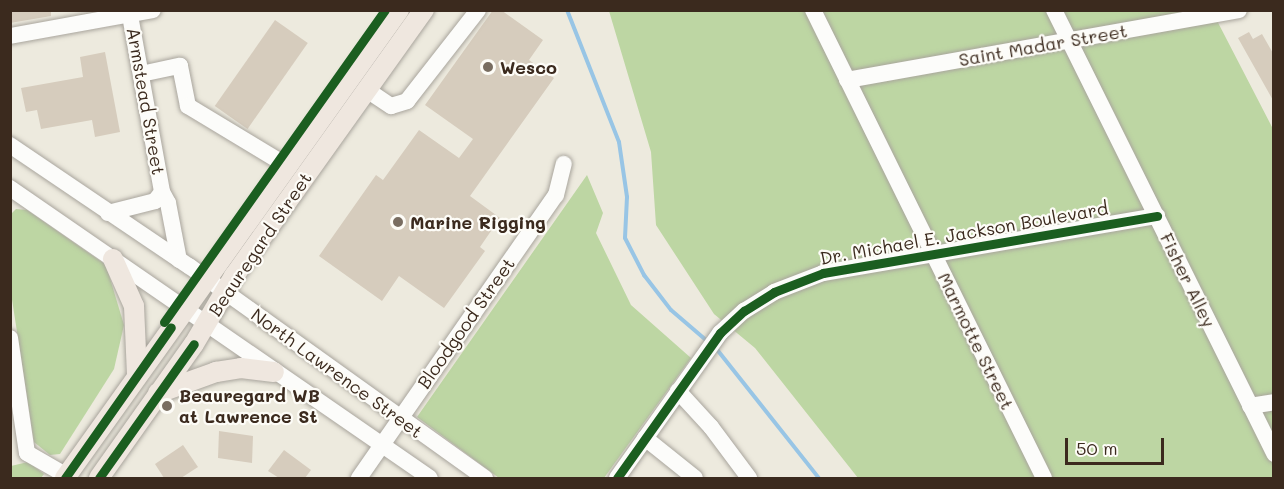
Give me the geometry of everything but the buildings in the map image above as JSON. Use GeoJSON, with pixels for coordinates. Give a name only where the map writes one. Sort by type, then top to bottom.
{"type":"FeatureCollection","features":[{"type":"Feature","properties":{"kind":"main road","name":"Beauregard Street"},"geometry":{"type":"LineString","coordinates":[[66,477],[399,10]]}},
{"type":"Feature","properties":{"kind":"main road","name":"Beauregard Street"},"geometry":{"type":"LineString","coordinates":[[99,478],[225,292],[424,10]]}},
{"type":"Feature","properties":{"kind":"main road"},"geometry":{"type":"LineString","coordinates":[[113,259],[134,306],[137,375]]}},
{"type":"Feature","properties":{"kind":"main road"},"geometry":{"type":"LineString","coordinates":[[158,393],[216,372],[241,368],[274,372]]}},
{"type":"Feature","properties":{"kind":"street"},"geometry":{"type":"LineString","coordinates":[[10,36],[153,10]]}},
{"type":"Feature","properties":{"kind":"street"},"geometry":{"type":"LineString","coordinates":[[368,90],[391,106],[407,101],[478,10]]}},
{"type":"Feature","properties":{"kind":"street","name":"Marmotte Street"},"geometry":{"type":"LineString","coordinates":[[813,10],[1044,478]]}},
{"type":"Feature","properties":{"kind":"street","name":"Fisher Alley"},"geometry":{"type":"LineString","coordinates":[[1054,10],[1274,454]]}},
{"type":"Feature","properties":{"kind":"street","name":"Saint Madar Street"},"geometry":{"type":"LineString","coordinates":[[847,80],[1239,10]]}},
{"type":"Feature","properties":{"kind":"street","name":"Armstead Street"},"geometry":{"type":"LineString","coordinates":[[130,13],[162,192],[168,203],[179,260]]}},
{"type":"Feature","properties":{"kind":"street"},"geometry":{"type":"LineString","coordinates":[[141,74],[180,66],[188,106],[288,167]]}},
{"type":"Feature","properties":{"kind":"street","name":"North Lawrence Street"},"geometry":{"type":"LineString","coordinates":[[10,145],[225,292],[485,478]]}},
{"type":"Feature","properties":{"kind":"street","name":"Bloodgood Street"},"geometry":{"type":"LineString","coordinates":[[359,478],[556,195],[564,164]]}},
{"type":"Feature","properties":{"kind":"street","name":"North Lawrence Street"},"geometry":{"type":"LineString","coordinates":[[12,192],[430,478]]}},
{"type":"Feature","properties":{"kind":"street","name":"Armstead Street"},"geometry":{"type":"LineString","coordinates":[[108,213],[155,201],[162,192]]}},
{"type":"Feature","properties":{"kind":"street","name":"Dr. Michael E. Jackson Boulevard"},"geometry":{"type":"LineString","coordinates":[[678,392],[720,333],[744,311],[797,282],[823,273],[1157,216]]}},
{"type":"Feature","properties":{"kind":"street"},"geometry":{"type":"LineString","coordinates":[[10,338],[27,453]]}},
{"type":"Feature","properties":{"kind":"street"},"geometry":{"type":"LineString","coordinates":[[617,478],[678,392],[711,427],[749,478]]}},
{"type":"Feature","properties":{"kind":"street"},"geometry":{"type":"LineString","coordinates":[[1250,406],[1274,402]]}},
{"type":"Feature","properties":{"kind":"street"},"geometry":{"type":"LineString","coordinates":[[645,438],[695,478]]}},
{"type":"Feature","properties":{"kind":"street"},"geometry":{"type":"LineString","coordinates":[[10,457],[27,453],[66,477]]}},
{"type":"Feature","properties":{"kind":"green space"},"geometry":{"type":"Polygon","coordinates":[[[609,11],[1212,11],[1273,129],[1273,478],[858,478],[755,348],[714,314],[656,225],[651,152],[609,11]]]}},
{"type":"Feature","properties":{"kind":"green space"},"geometry":{"type":"Polygon","coordinates":[[[587,175],[603,213],[596,233],[631,305],[691,358],[604,478],[499,478],[417,417],[587,175]]]}},
{"type":"Feature","properties":{"kind":"green space"},"geometry":{"type":"Polygon","coordinates":[[[16,209],[27,210],[106,265],[124,325],[114,369],[60,454],[50,455],[34,442],[11,293],[10,215],[16,209]]]}},
{"type":"Feature","properties":{"kind":"green space"},"geometry":{"type":"Polygon","coordinates":[[[28,462],[44,474],[41,478],[11,478],[11,466],[28,462]]]}},
{"type":"Feature","properties":{"kind":"waterway"},"geometry":{"type":"LineString","coordinates":[[567,10],[619,142],[627,197],[625,238],[644,275],[671,310],[707,341]]}},
{"type":"Feature","properties":{"kind":"waterway"},"geometry":{"type":"LineString","coordinates":[[715,347],[819,478]]}},
{"type":"Feature","properties":{"kind":"cycle path"},"geometry":{"type":"LineString","coordinates":[[164,322],[385,10]]}},
{"type":"Feature","properties":{"kind":"cycle path"},"geometry":{"type":"LineString","coordinates":[[617,478],[720,333],[744,311],[774,292],[823,273],[1157,216]]}},
{"type":"Feature","properties":{"kind":"cycle path"},"geometry":{"type":"LineString","coordinates":[[65,478],[171,327]]}},
{"type":"Feature","properties":{"kind":"cycle path"},"geometry":{"type":"LineString","coordinates":[[99,478],[194,344]]}},
{"type":"Feature","properties":{"kind":"place","name":"Wesco"},"geometry":{"type":"Point","coordinates":[488,67]}},
{"type":"Feature","properties":{"kind":"place","name":"Marine Rigging"},"geometry":{"type":"Point","coordinates":[398,222]}},
{"type":"Feature","properties":{"kind":"place","name":"Beauregard WB at Lawrence St"},"geometry":{"type":"Point","coordinates":[167,406]}}]}
